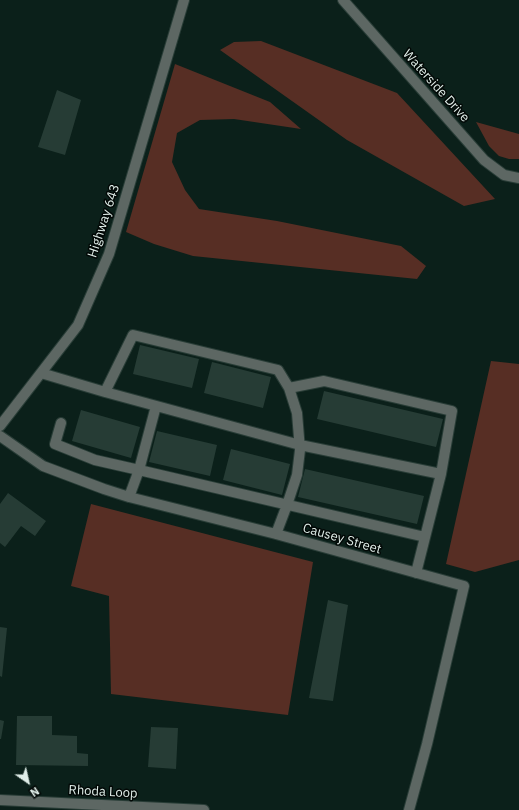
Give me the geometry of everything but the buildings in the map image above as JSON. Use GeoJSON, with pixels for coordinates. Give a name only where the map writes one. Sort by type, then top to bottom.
{"type":"FeatureCollection","features":[{"type":"Feature","properties":{"kind":"street","name":"Highway 643"},"geometry":{"type":"LineString","coordinates":[[0,426],[78,325],[109,254],[184,0]]}},
{"type":"Feature","properties":{"kind":"street","name":"Waterside Drive"},"geometry":{"type":"LineString","coordinates":[[342,0],[484,160],[504,175],[519,178]]}},
{"type":"Feature","properties":{"kind":"street"},"geometry":{"type":"LineString","coordinates":[[105,392],[132,334],[278,370],[289,388],[297,413],[300,446],[298,475],[276,534]]}},
{"type":"Feature","properties":{"kind":"street"},"geometry":{"type":"LineString","coordinates":[[41,373],[300,446],[440,474]]}},
{"type":"Feature","properties":{"kind":"street"},"geometry":{"type":"LineString","coordinates":[[289,388],[324,381],[452,411],[440,474],[416,573]]}},
{"type":"Feature","properties":{"kind":"street"},"geometry":{"type":"LineString","coordinates":[[129,497],[156,406]]}},
{"type":"Feature","properties":{"kind":"street"},"geometry":{"type":"LineString","coordinates":[[61,422],[55,444],[95,460],[425,537]]}},
{"type":"Feature","properties":{"kind":"street","name":"Causey Street"},"geometry":{"type":"LineString","coordinates":[[0,436],[43,466],[104,490],[276,534],[464,586],[427,744],[409,810]]}},
{"type":"Feature","properties":{"kind":"street","name":"Rhoda Loop"},"geometry":{"type":"LineString","coordinates":[[0,800],[204,810]]}},
{"type":"Feature","properties":{"kind":"shaded area"},"geometry":{"type":"Polygon","coordinates":[[[261,41],[397,93],[495,199],[464,206],[347,140],[220,50],[234,42],[261,41]]]}},
{"type":"Feature","properties":{"kind":"shaded area"},"geometry":{"type":"Polygon","coordinates":[[[175,64],[270,102],[301,129],[234,119],[200,120],[177,133],[172,162],[185,190],[199,209],[277,221],[401,246],[426,266],[417,279],[193,256],[154,244],[126,232],[175,64]]]}},
{"type":"Feature","properties":{"kind":"shaded area"},"geometry":{"type":"Polygon","coordinates":[[[476,122],[519,134],[519,159],[509,159],[499,156],[489,146],[476,122]]]}},
{"type":"Feature","properties":{"kind":"shaded area"},"geometry":{"type":"Polygon","coordinates":[[[491,361],[519,364],[519,560],[475,572],[446,564],[491,361]]]}},
{"type":"Feature","properties":{"kind":"shaded area"},"geometry":{"type":"Polygon","coordinates":[[[91,504],[313,562],[288,715],[111,694],[109,596],[71,586],[91,504]]]}}]}
